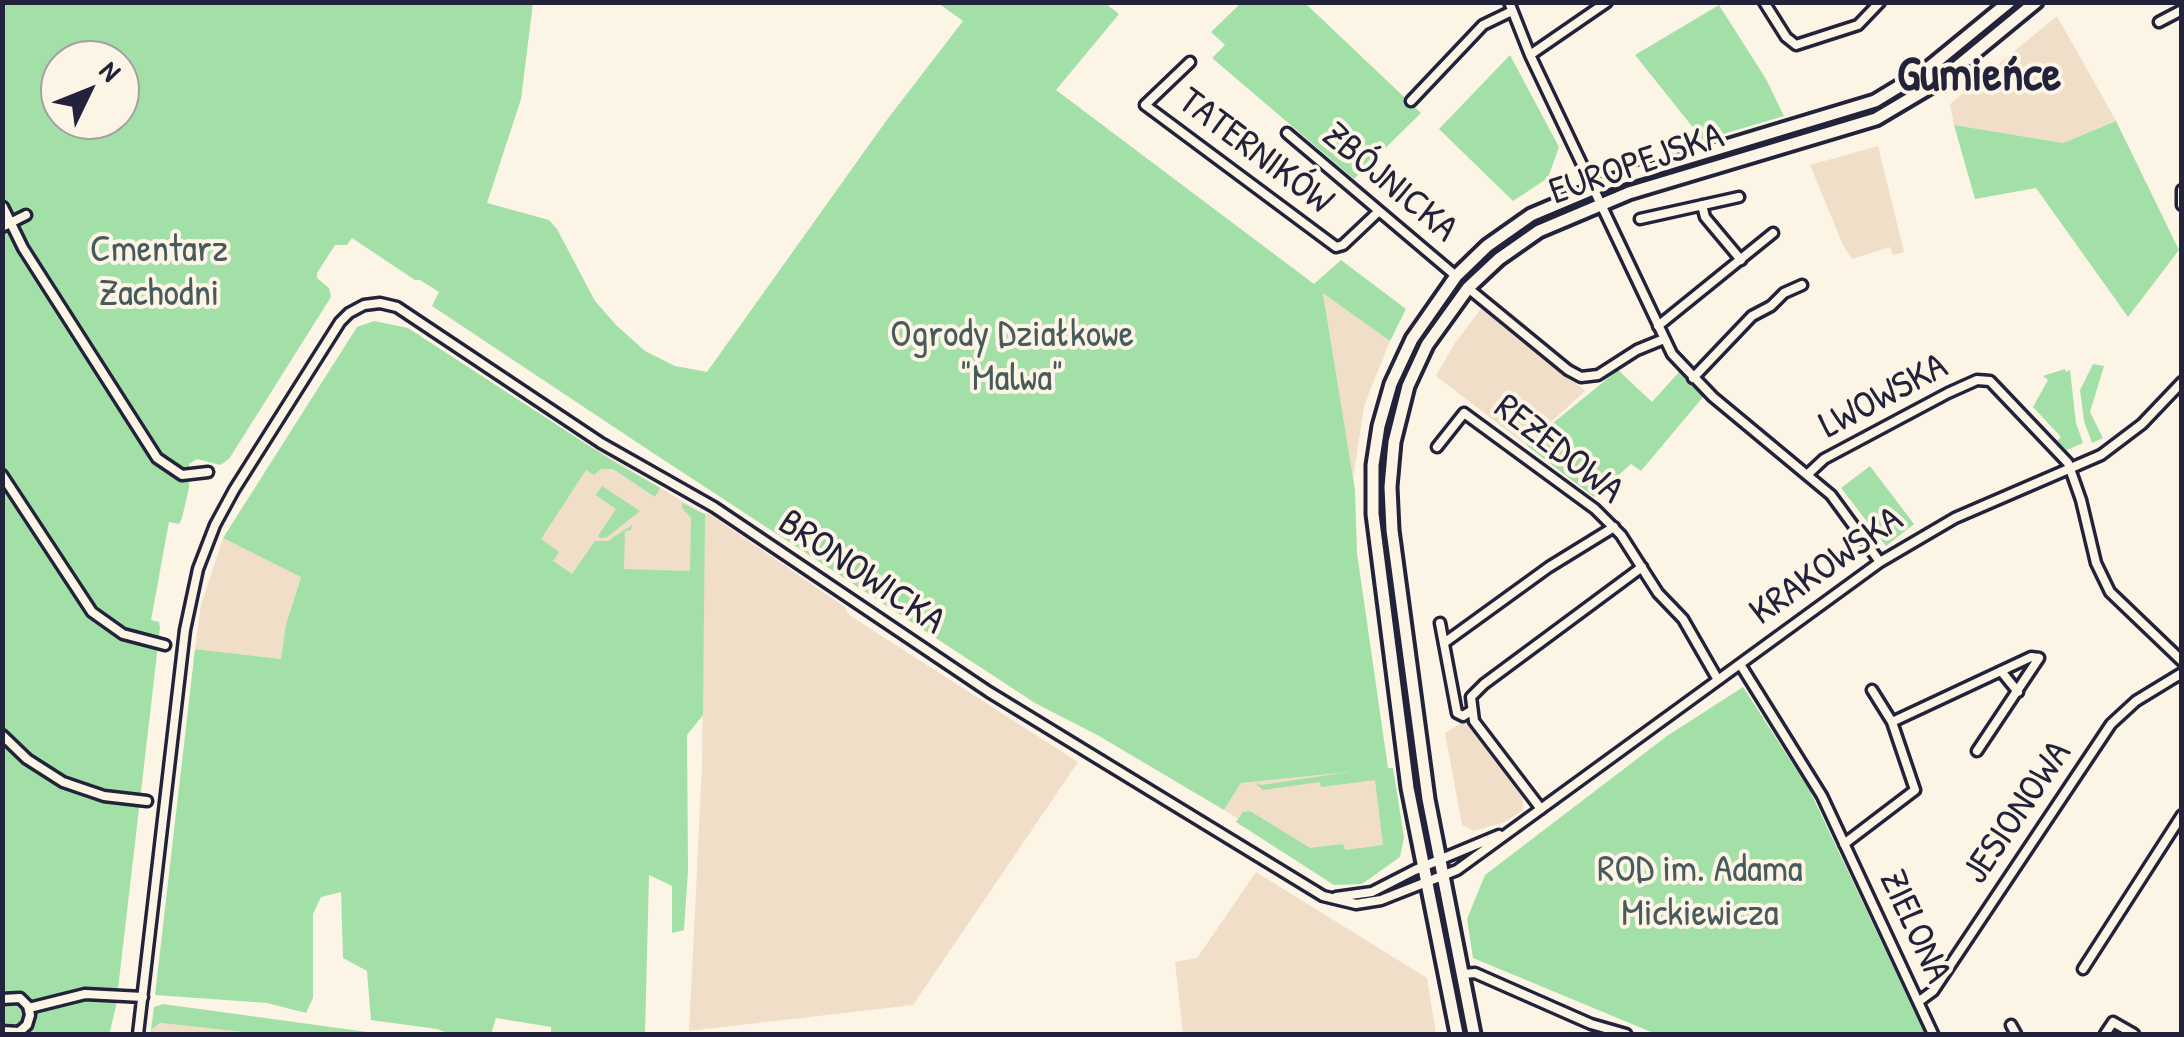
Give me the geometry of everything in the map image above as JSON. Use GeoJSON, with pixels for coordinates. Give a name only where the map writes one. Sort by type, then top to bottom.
{"type":"FeatureCollection","features":[{"type":"Feature","properties":{"kind":"main road","name":"EUROPEJSKA"},"geometry":{"type":"LineString","coordinates":[[1423,866],[1393,682],[1374,531],[1372,482],[1380,426],[1397,368],[1420,324],[1456,276],[1520,222],[1592,188],[1874,101],[1926,70],[2009,2]]}},
{"type":"Feature","properties":{"kind":"main road","name":"EUROPEJSKA"},"geometry":{"type":"LineString","coordinates":[[1441,860],[1420,747],[1395,562],[1390,487],[1394,442],[1408,386],[1435,332],[1468,288],[1531,236],[1600,204],[1844,131],[1891,112],[1940,81],[2036,2]]}},
{"type":"Feature","properties":{"kind":"main road"},"geometry":{"type":"LineString","coordinates":[[1441,860],[1474,1034]]}},
{"type":"Feature","properties":{"kind":"main road"},"geometry":{"type":"LineString","coordinates":[[1423,866],[1457,1034]]}},
{"type":"Feature","properties":{"kind":"street"},"geometry":{"type":"LineString","coordinates":[[1530,56],[1607,2]]}},
{"type":"Feature","properties":{"kind":"street"},"geometry":{"type":"LineString","coordinates":[[1764,2],[1786,38],[1796,44],[1858,26],[1880,2]]}},
{"type":"Feature","properties":{"kind":"street"},"geometry":{"type":"LineString","coordinates":[[1411,101],[1483,25],[1511,7],[1592,188],[1678,362],[1831,495],[1880,562]]}},
{"type":"Feature","properties":{"kind":"street"},"geometry":{"type":"LineString","coordinates":[[2159,22],[2182,10]]}},
{"type":"Feature","properties":{"kind":"street","name":"TATERNIKÓW"},"geometry":{"type":"LineString","coordinates":[[1190,62],[1145,105],[1336,247],[1379,211]]}},
{"type":"Feature","properties":{"kind":"street","name":"ZBÓJNICKA"},"geometry":{"type":"LineString","coordinates":[[1287,133],[1456,276]]}},
{"type":"Feature","properties":{"kind":"street"},"geometry":{"type":"LineString","coordinates":[[2182,190],[2182,205]]}},
{"type":"Feature","properties":{"kind":"street"},"geometry":{"type":"LineString","coordinates":[[1640,220],[1739,197]]}},
{"type":"Feature","properties":{"kind":"street"},"geometry":{"type":"LineString","coordinates":[[1702,206],[1705,217],[1740,260]]}},
{"type":"Feature","properties":{"kind":"street"},"geometry":{"type":"LineString","coordinates":[[3,207],[6,225],[153,452],[178,474],[208,472]]}},
{"type":"Feature","properties":{"kind":"street"},"geometry":{"type":"LineString","coordinates":[[6,225],[26,215]]}},
{"type":"Feature","properties":{"kind":"street"},"geometry":{"type":"LineString","coordinates":[[1658,326],[1774,233]]}},
{"type":"Feature","properties":{"kind":"street"},"geometry":{"type":"LineString","coordinates":[[1693,378],[1752,316],[1802,285]]}},
{"type":"Feature","properties":{"kind":"street","name":"ZBÓJNICKA"},"geometry":{"type":"LineString","coordinates":[[1468,288],[1581,377],[1598,375],[1637,350],[1664,339]]}},
{"type":"Feature","properties":{"kind":"street","name":"BRONOWICKA"},"geometry":{"type":"LineString","coordinates":[[143,997],[185,630],[202,556],[234,490],[340,322],[358,307],[384,304],[404,312],[601,442],[705,501],[989,692],[1309,888],[1331,900],[1356,904],[1381,900],[1428,883]]}},
{"type":"Feature","properties":{"kind":"street","name":"LWOWSKA"},"geometry":{"type":"LineString","coordinates":[[1808,474],[1824,459],[1983,378],[1993,383],[2070,469]]}},
{"type":"Feature","properties":{"kind":"street","name":"KRAKOWSKA"},"geometry":{"type":"LineString","coordinates":[[1428,883],[1444,877],[1541,809],[1880,562],[1956,518],[2070,469],[2120,442],[2182,382]]}},
{"type":"Feature","properties":{"kind":"street","name":"REZEDOWA"},"geometry":{"type":"LineString","coordinates":[[1437,446],[1464,412],[1575,494],[1614,527],[1665,603],[1683,619],[1718,680]]}},
{"type":"Feature","properties":{"kind":"street"},"geometry":{"type":"LineString","coordinates":[[2070,469],[2102,580],[2135,618],[2182,660]]}},
{"type":"Feature","properties":{"kind":"street"},"geometry":{"type":"LineString","coordinates":[[2,475],[92,612],[122,634],[165,645]]}},
{"type":"Feature","properties":{"kind":"street"},"geometry":{"type":"LineString","coordinates":[[1444,643],[1550,567],[1614,527]]}},
{"type":"Feature","properties":{"kind":"street"},"geometry":{"type":"LineString","coordinates":[[1541,809],[1474,721],[1472,697],[1477,689],[1642,567]]}},
{"type":"Feature","properties":{"kind":"street"},"geometry":{"type":"LineString","coordinates":[[1440,623],[1457,713],[1463,716],[1471,711]]}},
{"type":"Feature","properties":{"kind":"street"},"geometry":{"type":"LineString","coordinates":[[1892,722],[2031,657],[2039,658],[1978,751]]}},
{"type":"Feature","properties":{"kind":"street","name":"ZIELONA"},"geometry":{"type":"LineString","coordinates":[[1740,664],[1806,766],[1934,1034]]}},
{"type":"Feature","properties":{"kind":"street"},"geometry":{"type":"LineString","coordinates":[[2000,671],[2018,692]]}},
{"type":"Feature","properties":{"kind":"street","name":"JESIONOWA"},"geometry":{"type":"LineString","coordinates":[[1918,1002],[1933,991],[2111,724],[2136,701],[2182,673]]}},
{"type":"Feature","properties":{"kind":"street","name":"ZIELONA"},"geometry":{"type":"LineString","coordinates":[[1844,844],[1915,790],[1892,722],[1872,690]]}},
{"type":"Feature","properties":{"kind":"street"},"geometry":{"type":"LineString","coordinates":[[2,735],[27,759],[63,782],[104,796],[147,801]]}},
{"type":"Feature","properties":{"kind":"street"},"geometry":{"type":"LineString","coordinates":[[2083,969],[2182,815]]}},
{"type":"Feature","properties":{"kind":"street","name":"KRAKOWSKA"},"geometry":{"type":"LineString","coordinates":[[1423,866],[1517,826]]}},
{"type":"Feature","properties":{"kind":"street","name":"BRONOWICKA"},"geometry":{"type":"LineString","coordinates":[[1309,888],[1335,897],[1360,896],[1423,866]]}},
{"type":"Feature","properties":{"kind":"street"},"geometry":{"type":"LineString","coordinates":[[1464,974],[1475,973],[1578,1019],[1626,1034]]}},
{"type":"Feature","properties":{"kind":"street"},"geometry":{"type":"LineString","coordinates":[[29,1008],[77,995],[143,997],[138,1034]]}},
{"type":"Feature","properties":{"kind":"street"},"geometry":{"type":"LineString","coordinates":[[2,999],[17,998],[29,1008]]}},
{"type":"Feature","properties":{"kind":"street"},"geometry":{"type":"LineString","coordinates":[[2,1031],[23,1032],[29,1008]]}},
{"type":"Feature","properties":{"kind":"street"},"geometry":{"type":"LineString","coordinates":[[2105,1034],[2113,1022],[2134,1034]]}},
{"type":"Feature","properties":{"kind":"street"},"geometry":{"type":"LineString","coordinates":[[2012,1025],[2016,1034]]}},
{"type":"Feature","properties":{"kind":"shaded area"},"geometry":{"type":"Polygon","coordinates":[[[2057,16],[2116,121],[2063,143],[1954,125],[1950,104],[2057,16]]]}},
{"type":"Feature","properties":{"kind":"shaded area"},"geometry":{"type":"Polygon","coordinates":[[[1878,146],[1904,252],[1893,255],[1890,247],[1852,259],[1810,165],[1878,146]]]}},
{"type":"Feature","properties":{"kind":"shaded area"},"geometry":{"type":"Polygon","coordinates":[[[1323,291],[1390,341],[1364,406],[1353,479],[1323,291]]]}},
{"type":"Feature","properties":{"kind":"shaded area"},"geometry":{"type":"Polygon","coordinates":[[[1483,306],[1585,391],[1526,445],[1436,376],[1483,306]]]}},
{"type":"Feature","properties":{"kind":"shaded area"},"geometry":{"type":"Polygon","coordinates":[[[594,448],[708,513],[845,607],[849,615],[1078,762],[913,1005],[689,1031],[702,766],[704,584],[508,579],[594,448]]]}},
{"type":"Feature","properties":{"kind":"shaded area"},"geometry":{"type":"Polygon","coordinates":[[[223,538],[301,576],[286,624],[281,659],[195,649],[201,605],[223,538]]]}},
{"type":"Feature","properties":{"kind":"shaded area"},"geometry":{"type":"Polygon","coordinates":[[[1466,720],[1523,798],[1523,810],[1505,822],[1474,831],[1462,825],[1445,733],[1466,720]]]}},
{"type":"Feature","properties":{"kind":"shaded area"},"geometry":{"type":"Polygon","coordinates":[[[1388,768],[1399,853],[1339,883],[1224,810],[1241,783],[1388,768]]]}},
{"type":"Feature","properties":{"kind":"shaded area"},"geometry":{"type":"Polygon","coordinates":[[[1256,872],[1427,978],[1436,1034],[1183,1034],[1175,962],[1197,958],[1256,872]]]}},
{"type":"Feature","properties":{"kind":"shaded area"},"geometry":{"type":"Polygon","coordinates":[[[160,1023],[262,1034],[150,1034],[160,1023]]]}},
{"type":"Feature","properties":{"kind":"green space"},"geometry":{"type":"Polygon","coordinates":[[[2,3],[533,3],[521,99],[487,203],[549,220],[595,301],[616,325],[645,351],[675,366],[707,372],[886,121],[963,21],[938,3],[1105,3],[1119,14],[1056,90],[1314,284],[1341,260],[1406,309],[1390,341],[1323,293],[1355,490],[1357,553],[1388,768],[1393,768],[1404,837],[1400,857],[1362,884],[1334,885],[1236,822],[1243,812],[1250,811],[1310,848],[1343,844],[1345,850],[1383,845],[1375,780],[1263,790],[1255,783],[1350,772],[1241,783],[1224,810],[1035,703],[650,451],[432,306],[439,292],[352,238],[347,245],[335,245],[317,273],[331,297],[229,459],[220,465],[197,459],[189,464],[189,488],[182,518],[179,524],[169,522],[151,620],[159,622],[160,628],[116,1006],[108,1034],[3,1034],[2,3]]]}},
{"type":"Feature","properties":{"kind":"green space"},"geometry":{"type":"Polygon","coordinates":[[[1241,3],[1305,3],[1421,113],[1354,179],[1212,58],[1225,45],[1211,32],[1241,3]]]}},
{"type":"Feature","properties":{"kind":"green space"},"geometry":{"type":"Polygon","coordinates":[[[1719,5],[1766,79],[1784,116],[1703,140],[1635,55],[1719,5]]]}},
{"type":"Feature","properties":{"kind":"green space"},"geometry":{"type":"Polygon","coordinates":[[[1510,55],[1559,147],[1548,178],[1513,201],[1439,129],[1510,55]]]}},
{"type":"Feature","properties":{"kind":"green space"},"geometry":{"type":"Polygon","coordinates":[[[2116,121],[2179,250],[2128,317],[2036,188],[1975,199],[1954,125],[2063,143],[2116,121]]]}},
{"type":"Feature","properties":{"kind":"green space"},"geometry":{"type":"Polygon","coordinates":[[[374,321],[408,328],[660,488],[655,497],[613,469],[601,469],[594,475],[586,470],[541,539],[559,552],[553,561],[572,574],[595,541],[608,541],[632,525],[631,530],[625,531],[624,569],[690,571],[691,518],[682,503],[705,514],[703,715],[687,735],[688,870],[684,930],[672,933],[672,886],[649,875],[645,1034],[551,1034],[551,1027],[496,1018],[491,1034],[450,1034],[371,1020],[367,971],[343,958],[341,892],[321,897],[313,914],[313,998],[306,1013],[267,1003],[155,995],[195,649],[281,659],[286,624],[301,577],[223,538],[357,327],[374,321]]]}},
{"type":"Feature","properties":{"kind":"green space"},"geometry":{"type":"Polygon","coordinates":[[[2093,364],[2104,366],[2090,412],[2103,438],[2092,443],[2080,390],[2093,364]]]}},
{"type":"Feature","properties":{"kind":"green space"},"geometry":{"type":"Polygon","coordinates":[[[1618,370],[1652,402],[1679,372],[1703,397],[1641,471],[1631,464],[1594,497],[1526,445],[1618,370]]]}},
{"type":"Feature","properties":{"kind":"green space"},"geometry":{"type":"Polygon","coordinates":[[[2070,370],[2076,423],[2083,443],[2067,450],[2057,441],[2061,437],[2033,407],[2048,380],[2043,376],[2070,370]]]}},
{"type":"Feature","properties":{"kind":"green space"},"geometry":{"type":"Polygon","coordinates":[[[1870,466],[1914,524],[1886,546],[1841,488],[1870,466]]]}},
{"type":"Feature","properties":{"kind":"green space"},"geometry":{"type":"Polygon","coordinates":[[[602,486],[640,511],[601,538],[598,536],[616,509],[596,495],[602,486]]]}},
{"type":"Feature","properties":{"kind":"green space","name":"ROD im. Adama Mickiewicza"},"geometry":{"type":"Polygon","coordinates":[[[1743,687],[1809,789],[1925,1034],[1656,1034],[1473,958],[1467,919],[1485,875],[1667,736],[1743,687]]]}},
{"type":"Feature","properties":{"kind":"green space"},"geometry":{"type":"Polygon","coordinates":[[[163,1004],[382,1034],[262,1034],[160,1023],[151,1030],[154,1007],[163,1004]]]}},
{"type":"Feature","properties":{"kind":"district","name":"Gumieńce"},"geometry":{"type":"Point","coordinates":[1979,77]}},
{"type":"Feature","properties":{"kind":"park label","name":"Cmentarz Zachodni"},"geometry":{"type":"Point","coordinates":[159,273]}},
{"type":"Feature","properties":{"kind":"park label","name":"Ogrody Działkowe \"Malwa\""},"geometry":{"type":"Point","coordinates":[1012,358]}}]}
